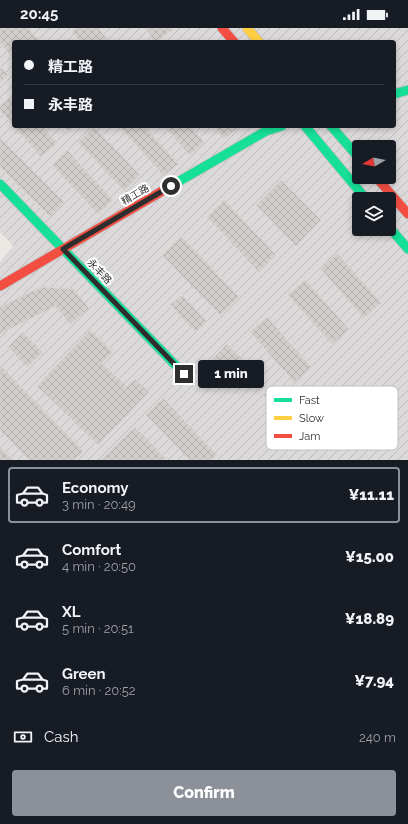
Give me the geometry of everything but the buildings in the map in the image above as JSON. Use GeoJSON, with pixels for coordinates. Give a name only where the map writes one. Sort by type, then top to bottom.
{"type":"FeatureCollection","features":[{"type":"Feature","properties":{"kind":"street"},"geometry":{"type":"LineString","coordinates":[[222,28],[232,40]]}},
{"type":"Feature","properties":{"kind":"street"},"geometry":{"type":"LineString","coordinates":[[247,28],[257,40]]}},
{"type":"Feature","properties":{"kind":"street"},"geometry":{"type":"LineString","coordinates":[[396,93],[408,90]]}},
{"type":"Feature","properties":{"kind":"street","name":"精工路"},"geometry":{"type":"LineString","coordinates":[[0,286],[266,131],[276,128]]}},
{"type":"Feature","properties":{"kind":"street"},"geometry":{"type":"LineString","coordinates":[[306,128],[360,192]]}},
{"type":"Feature","properties":{"kind":"street"},"geometry":{"type":"LineString","coordinates":[[333,128],[352,150]]}},
{"type":"Feature","properties":{"kind":"street","name":"永丰路"},"geometry":{"type":"LineString","coordinates":[[0,184],[184,374]]}},
{"type":"Feature","properties":{"kind":"street"},"geometry":{"type":"LineString","coordinates":[[382,184],[408,214]]}},
{"type":"Feature","properties":{"kind":"street"},"geometry":{"type":"LineString","coordinates":[[396,235],[408,250]]}},
{"type":"Feature","properties":{"kind":"shaded area"},"geometry":{"type":"Polygon","coordinates":[[[0,28],[408,28],[408,460],[0,460],[0,262],[13,246],[0,232],[0,28]]]}},
{"type":"Feature","properties":{"kind":"traffic: fast"},"geometry":{"type":"LineString","coordinates":[[396,93],[408,90]]}},
{"type":"Feature","properties":{"kind":"traffic: fast"},"geometry":{"type":"LineString","coordinates":[[164,190],[266,131],[276,128]]}},
{"type":"Feature","properties":{"kind":"traffic: fast"},"geometry":{"type":"LineString","coordinates":[[307,128],[360,192]]}},
{"type":"Feature","properties":{"kind":"traffic: fast"},"geometry":{"type":"LineString","coordinates":[[333,128],[352,150]]}},
{"type":"Feature","properties":{"kind":"traffic: fast"},"geometry":{"type":"LineString","coordinates":[[0,184],[184,374]]}},
{"type":"Feature","properties":{"kind":"traffic: fast"},"geometry":{"type":"LineString","coordinates":[[396,235],[408,249]]}},
{"type":"Feature","properties":{"kind":"traffic: slow"},"geometry":{"type":"LineString","coordinates":[[247,28],[257,40]]}},
{"type":"Feature","properties":{"kind":"traffic: jam"},"geometry":{"type":"LineString","coordinates":[[222,28],[232,40]]}},
{"type":"Feature","properties":{"kind":"traffic: jam"},"geometry":{"type":"LineString","coordinates":[[382,184],[408,214]]}},
{"type":"Feature","properties":{"kind":"traffic: jam"},"geometry":{"type":"LineString","coordinates":[[0,286],[164,190]]}},
{"type":"Feature","properties":{"kind":"route"},"geometry":{"type":"LineString","coordinates":[[171,186],[63,249],[184,374]]}}]}
